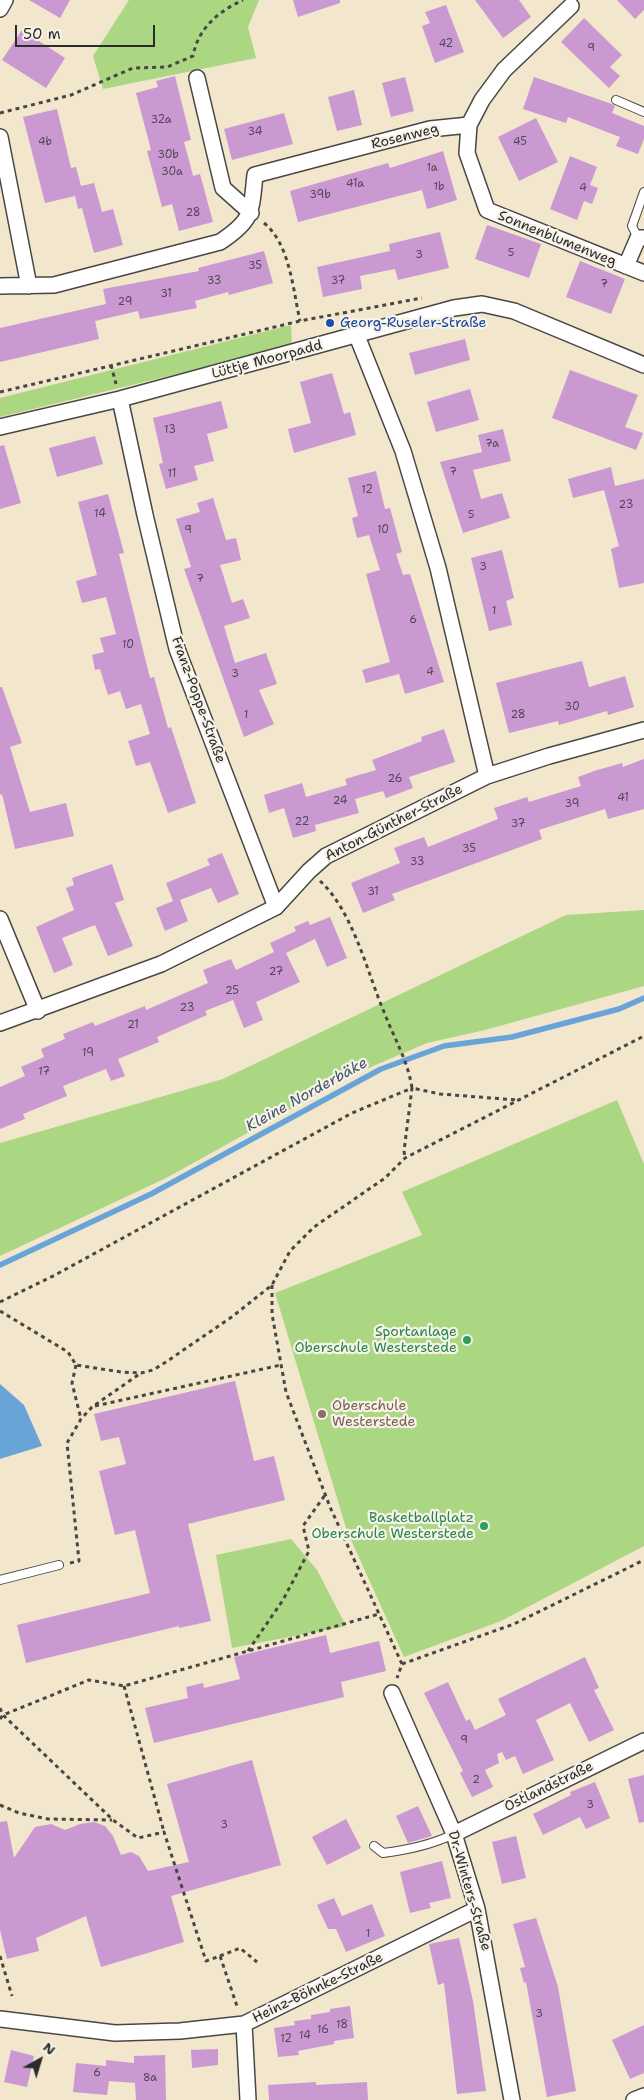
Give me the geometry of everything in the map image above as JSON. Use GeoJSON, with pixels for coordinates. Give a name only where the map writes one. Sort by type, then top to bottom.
{"type":"FeatureCollection","features":[{"type":"Feature","properties":{"kind":"street"},"geometry":{"type":"LineString","coordinates":[[0,9],[5,0]]}},
{"type":"Feature","properties":{"kind":"street"},"geometry":{"type":"LineString","coordinates":[[469,125],[482,100],[504,70],[571,6]]}},
{"type":"Feature","properties":{"kind":"street"},"geometry":{"type":"LineString","coordinates":[[0,286],[54,285],[220,242],[238,230],[251,213],[223,188],[197,78]]}},
{"type":"Feature","properties":{"kind":"street","name":"Rosenweg"},"geometry":{"type":"LineString","coordinates":[[251,213],[255,175],[430,129],[469,125]]}},
{"type":"Feature","properties":{"kind":"street","name":"Sonnenblumenweg"},"geometry":{"type":"LineString","coordinates":[[469,125],[467,153],[487,210],[644,273]]}},
{"type":"Feature","properties":{"kind":"street"},"geometry":{"type":"LineString","coordinates":[[0,137],[29,286]]}},
{"type":"Feature","properties":{"kind":"street","name":"Sonnenblumenweg"},"geometry":{"type":"LineString","coordinates":[[626,266],[641,238]]}},
{"type":"Feature","properties":{"kind":"street","name":"Lüttje Moorpadd"},"geometry":{"type":"LineString","coordinates":[[0,426],[120,399],[357,336],[454,308],[482,304],[514,311],[644,365]]}},
{"type":"Feature","properties":{"kind":"street"},"geometry":{"type":"LineString","coordinates":[[357,336],[403,451],[438,568],[487,776]]}},
{"type":"Feature","properties":{"kind":"street","name":"Franz-Poppe-Straße"},"geometry":{"type":"LineString","coordinates":[[120,399],[177,649],[276,908]]}},
{"type":"Feature","properties":{"kind":"street","name":"Anton-Günther-Straße"},"geometry":{"type":"LineString","coordinates":[[0,1023],[38,1011],[161,964],[276,908],[309,871],[326,856],[487,776],[549,756],[644,730]]}},
{"type":"Feature","properties":{"kind":"street"},"geometry":{"type":"LineString","coordinates":[[0,919],[38,1011]]}},
{"type":"Feature","properties":{"kind":"street","name":"Dr.-Winters-Straße"},"geometry":{"type":"LineString","coordinates":[[392,1693],[454,1834],[477,1908],[512,2100]]}},
{"type":"Feature","properties":{"kind":"street","name":"Ostlandstraße"},"geometry":{"type":"LineString","coordinates":[[454,1834],[644,1741]]}},
{"type":"Feature","properties":{"kind":"street","name":"Heinz-Böhnke-Straße"},"geometry":{"type":"LineString","coordinates":[[0,2019],[115,2033],[180,2031],[244,2024],[477,1908]]}},
{"type":"Feature","properties":{"kind":"street"},"geometry":{"type":"LineString","coordinates":[[244,2024],[248,2100]]}},
{"type":"Feature","properties":{"kind":"street"},"geometry":{"type":"LineString","coordinates":[[634,2100],[644,2096]]}},
{"type":"Feature","properties":{"kind":"lane"},"geometry":{"type":"LineString","coordinates":[[616,100],[644,112]]}},
{"type":"Feature","properties":{"kind":"lane","name":"Sonnenblumenweg"},"geometry":{"type":"LineString","coordinates":[[641,238],[632,226],[644,192]]}},
{"type":"Feature","properties":{"kind":"lane"},"geometry":{"type":"LineString","coordinates":[[0,1580],[59,1564]]}},
{"type":"Feature","properties":{"kind":"lane"},"geometry":{"type":"LineString","coordinates":[[374,1846],[383,1853],[398,1851],[435,1844],[454,1834]]}},
{"type":"Feature","properties":{"kind":"path"},"geometry":{"type":"LineString","coordinates":[[0,113],[71,95],[133,68],[167,67],[193,56],[195,44],[217,15],[243,0]]}},
{"type":"Feature","properties":{"kind":"path"},"geometry":{"type":"LineString","coordinates":[[251,213],[272,230],[284,253],[300,321]]}},
{"type":"Feature","properties":{"kind":"path"},"geometry":{"type":"LineString","coordinates":[[309,871],[330,890],[347,920],[410,1074],[412,1088],[404,1151],[405,1158]]}},
{"type":"Feature","properties":{"kind":"path"},"geometry":{"type":"LineString","coordinates":[[76,1365],[121,1372],[153,1370],[233,1316],[272,1284],[290,1251],[314,1227],[385,1178],[405,1158],[644,1036]]}},
{"type":"Feature","properties":{"kind":"path"},"geometry":{"type":"LineString","coordinates":[[0,1302],[56,1275],[352,1113],[412,1088],[440,1094],[519,1101]]}},
{"type":"Feature","properties":{"kind":"path"},"geometry":{"type":"LineString","coordinates":[[272,1284],[272,1314],[286,1392],[325,1495],[402,1664],[392,1693]]}},
{"type":"Feature","properties":{"kind":"path"},"geometry":{"type":"LineString","coordinates":[[0,1311],[68,1352],[76,1365],[72,1383],[81,1419]]}},
{"type":"Feature","properties":{"kind":"path"},"geometry":{"type":"LineString","coordinates":[[92,1406],[281,1365]]}},
{"type":"Feature","properties":{"kind":"path"},"geometry":{"type":"LineString","coordinates":[[59,1564],[79,1561],[67,1443],[81,1419],[92,1406],[141,1372]]}},
{"type":"Feature","properties":{"kind":"path"},"geometry":{"type":"LineString","coordinates":[[247,1652],[283,1600],[309,1551],[303,1526],[325,1495]]}},
{"type":"Feature","properties":{"kind":"path"},"geometry":{"type":"LineString","coordinates":[[402,1664],[514,1624],[644,1560]]}},
{"type":"Feature","properties":{"kind":"path"},"geometry":{"type":"LineString","coordinates":[[1,1717],[88,1680],[124,1686],[379,1614]]}},
{"type":"Feature","properties":{"kind":"path"},"geometry":{"type":"LineString","coordinates":[[124,1686],[164,1832],[206,1960],[240,1948],[257,1962]]}},
{"type":"Feature","properties":{"kind":"path"},"geometry":{"type":"LineString","coordinates":[[0,1708],[1,1717],[113,1820],[138,1838],[164,1832]]}},
{"type":"Feature","properties":{"kind":"path"},"geometry":{"type":"LineString","coordinates":[[0,1805],[19,1813],[48,1819],[113,1820]]}},
{"type":"Feature","properties":{"kind":"path"},"geometry":{"type":"LineString","coordinates":[[0,1956],[12,1996]]}},
{"type":"Feature","properties":{"kind":"path"},"geometry":{"type":"LineString","coordinates":[[220,1956],[244,2024]]}},
{"type":"Feature","properties":{"kind":"green space"},"geometry":{"type":"Polygon","coordinates":[[[129,0],[259,0],[248,27],[256,58],[103,89],[93,56],[129,0]]]}},
{"type":"Feature","properties":{"kind":"green space"},"geometry":{"type":"Polygon","coordinates":[[[291,325],[292,346],[0,417],[0,398],[291,325]]]}},
{"type":"Feature","properties":{"kind":"green space"},"geometry":{"type":"Polygon","coordinates":[[[644,910],[644,986],[485,1030],[427,1043],[352,1075],[166,1178],[0,1256],[0,1143],[223,1079],[566,915],[644,910]]]}},
{"type":"Feature","properties":{"kind":"green space","name":"Sportanlage Oberschule Westerstede"},"geometry":{"type":"Polygon","coordinates":[[[617,1100],[644,1164],[644,1546],[501,1621],[404,1657],[347,1531],[275,1293],[422,1235],[402,1192],[617,1100]]]}},
{"type":"Feature","properties":{"kind":"green space"},"geometry":{"type":"Polygon","coordinates":[[[291,1539],[317,1570],[346,1626],[232,1648],[216,1555],[291,1539]]]}},
{"type":"Feature","properties":{"kind":"water"},"geometry":{"type":"Polygon","coordinates":[[[0,1384],[24,1405],[42,1446],[0,1459],[0,1384]]]}},
{"type":"Feature","properties":{"kind":"building"},"geometry":{"type":"Polygon","coordinates":[[[29,0],[70,0],[60,18],[29,0]]]}},
{"type":"Feature","properties":{"kind":"building"},"geometry":{"type":"Polygon","coordinates":[[[293,0],[340,0],[340,3],[298,17],[293,0]]]}},
{"type":"Feature","properties":{"kind":"building"},"geometry":{"type":"Polygon","coordinates":[[[475,0],[519,0],[531,17],[503,38],[475,0]]]}},
{"type":"Feature","properties":{"kind":"building"},"geometry":{"type":"Polygon","coordinates":[[[617,0],[644,0],[644,10],[635,19],[617,0]]]}},
{"type":"Feature","properties":{"kind":"building"},"geometry":{"type":"Polygon","coordinates":[[[446,5],[464,52],[435,63],[422,26],[430,23],[425,12],[446,5]]]}},
{"type":"Feature","properties":{"kind":"building"},"geometry":{"type":"Polygon","coordinates":[[[584,18],[622,55],[610,67],[620,76],[609,88],[561,42],[584,18]]]}},
{"type":"Feature","properties":{"kind":"building"},"geometry":{"type":"Polygon","coordinates":[[[22,30],[65,58],[46,88],[2,60],[22,30]]]}},
{"type":"Feature","properties":{"kind":"building"},"geometry":{"type":"Polygon","coordinates":[[[175,76],[191,140],[184,142],[193,176],[200,174],[213,222],[179,231],[172,204],[162,207],[147,151],[151,150],[136,93],[158,87],[156,81],[175,76]]]}},
{"type":"Feature","properties":{"kind":"building"},"geometry":{"type":"Polygon","coordinates":[[[405,77],[414,111],[391,117],[382,83],[405,77]]]}},
{"type":"Feature","properties":{"kind":"building"},"geometry":{"type":"Polygon","coordinates":[[[534,77],[612,104],[615,106],[612,113],[644,126],[644,139],[638,154],[616,146],[620,137],[568,117],[566,123],[523,109],[534,77]]]}},
{"type":"Feature","properties":{"kind":"building"},"geometry":{"type":"Polygon","coordinates":[[[354,90],[362,125],[337,131],[328,97],[354,90]]]}},
{"type":"Feature","properties":{"kind":"building"},"geometry":{"type":"Polygon","coordinates":[[[57,109],[71,168],[76,167],[81,186],[94,183],[102,212],[113,209],[123,245],[94,253],[82,208],[78,209],[75,196],[45,203],[23,117],[57,109]]]}},
{"type":"Feature","properties":{"kind":"building"},"geometry":{"type":"Polygon","coordinates":[[[284,113],[293,144],[232,160],[224,129],[284,113]]]}},
{"type":"Feature","properties":{"kind":"building"},"geometry":{"type":"Polygon","coordinates":[[[536,118],[558,162],[519,181],[498,137],[536,118]]]}},
{"type":"Feature","properties":{"kind":"building"},"geometry":{"type":"Polygon","coordinates":[[[443,151],[457,200],[427,209],[422,190],[298,222],[290,191],[388,163],[390,168],[443,151]]]}},
{"type":"Feature","properties":{"kind":"building"},"geometry":{"type":"Polygon","coordinates":[[[570,156],[597,167],[590,185],[598,188],[592,204],[584,201],[577,220],[550,209],[570,156]]]}},
{"type":"Feature","properties":{"kind":"building"},"geometry":{"type":"Polygon","coordinates":[[[487,225],[541,244],[529,278],[475,259],[487,225]]]}},
{"type":"Feature","properties":{"kind":"building"},"geometry":{"type":"Polygon","coordinates":[[[440,232],[449,268],[398,280],[395,269],[360,276],[362,289],[323,297],[317,267],[390,251],[389,244],[440,232]]]}},
{"type":"Feature","properties":{"kind":"building"},"geometry":{"type":"Polygon","coordinates":[[[264,251],[273,283],[229,295],[228,292],[195,301],[197,308],[140,319],[138,311],[95,321],[99,339],[0,362],[0,328],[106,304],[103,289],[199,271],[198,268],[264,251]]]}},
{"type":"Feature","properties":{"kind":"building"},"geometry":{"type":"Polygon","coordinates":[[[580,261],[625,279],[611,314],[566,297],[580,261]]]}},
{"type":"Feature","properties":{"kind":"building"},"geometry":{"type":"Polygon","coordinates":[[[465,339],[470,360],[415,375],[409,353],[465,339]]]}},
{"type":"Feature","properties":{"kind":"building"},"geometry":{"type":"Polygon","coordinates":[[[570,370],[638,395],[625,427],[643,433],[636,450],[552,418],[570,370]]]}},
{"type":"Feature","properties":{"kind":"building"},"geometry":{"type":"Polygon","coordinates":[[[332,373],[344,414],[350,412],[356,435],[294,453],[288,429],[311,423],[300,382],[332,373]]]}},
{"type":"Feature","properties":{"kind":"building"},"geometry":{"type":"Polygon","coordinates":[[[470,389],[479,420],[436,432],[427,402],[470,389]]]}},
{"type":"Feature","properties":{"kind":"building"},"geometry":{"type":"Polygon","coordinates":[[[221,401],[228,428],[207,434],[214,461],[194,466],[198,480],[166,489],[159,464],[163,463],[153,418],[221,401]]]}},
{"type":"Feature","properties":{"kind":"building"},"geometry":{"type":"Polygon","coordinates":[[[503,429],[511,461],[473,470],[481,499],[502,493],[510,518],[463,533],[440,462],[482,452],[478,435],[503,429]]]}},
{"type":"Feature","properties":{"kind":"building"},"geometry":{"type":"Polygon","coordinates":[[[95,436],[103,464],[57,477],[49,448],[95,436]]]}},
{"type":"Feature","properties":{"kind":"building"},"geometry":{"type":"Polygon","coordinates":[[[4,445],[21,503],[0,509],[0,446],[4,445]]]}},
{"type":"Feature","properties":{"kind":"building"},"geometry":{"type":"Polygon","coordinates":[[[611,467],[615,486],[644,479],[644,583],[619,588],[611,549],[619,546],[604,490],[573,498],[568,479],[611,467]]]}},
{"type":"Feature","properties":{"kind":"building"},"geometry":{"type":"Polygon","coordinates":[[[376,471],[385,509],[390,508],[402,552],[396,554],[403,575],[410,574],[444,682],[405,694],[399,674],[366,683],[362,670],[390,662],[366,574],[380,570],[369,535],[357,538],[352,518],[358,516],[348,478],[376,471]]]}},
{"type":"Feature","properties":{"kind":"building"},"geometry":{"type":"Polygon","coordinates":[[[108,494],[124,553],[119,554],[150,678],[154,677],[168,728],[171,727],[196,803],[168,813],[150,762],[136,766],[128,741],[150,734],[141,704],[126,709],[120,691],[108,695],[100,669],[95,670],[92,655],[104,652],[100,638],[116,634],[106,597],[82,603],[76,581],[97,575],[78,502],[108,494]]]}},
{"type":"Feature","properties":{"kind":"building"},"geometry":{"type":"Polygon","coordinates":[[[213,498],[226,540],[236,538],[241,560],[220,565],[232,603],[243,599],[250,618],[224,626],[235,663],[266,653],[277,684],[259,690],[274,724],[244,737],[184,569],[191,567],[176,519],[200,512],[197,503],[213,498]]]}},
{"type":"Feature","properties":{"kind":"building"},"geometry":{"type":"Polygon","coordinates":[[[502,550],[514,598],[506,601],[512,625],[489,631],[471,558],[502,550]]]}},
{"type":"Feature","properties":{"kind":"building"},"geometry":{"type":"Polygon","coordinates":[[[582,661],[589,687],[625,676],[634,707],[608,715],[607,711],[559,725],[558,721],[509,733],[496,683],[582,661]]]}},
{"type":"Feature","properties":{"kind":"building"},"geometry":{"type":"Polygon","coordinates":[[[0,687],[2,687],[22,743],[10,747],[30,812],[66,803],[74,836],[15,849],[2,794],[0,795],[0,687]]]}},
{"type":"Feature","properties":{"kind":"building"},"geometry":{"type":"Polygon","coordinates":[[[444,729],[455,762],[409,777],[413,788],[386,798],[383,791],[355,799],[359,813],[315,825],[316,831],[293,838],[284,808],[269,813],[264,795],[302,783],[306,797],[347,785],[345,779],[376,770],[372,760],[422,741],[421,737],[444,729]]]}},
{"type":"Feature","properties":{"kind":"building"},"geometry":{"type":"Polygon","coordinates":[[[644,759],[644,809],[608,819],[605,809],[539,830],[542,839],[392,894],[395,900],[363,913],[351,883],[400,863],[394,848],[424,837],[428,847],[498,819],[494,808],[527,797],[529,802],[581,786],[578,777],[622,763],[623,767],[644,759]]]}},
{"type":"Feature","properties":{"kind":"building"},"geometry":{"type":"Polygon","coordinates":[[[222,853],[239,894],[218,903],[211,888],[180,900],[188,921],[165,931],[156,908],[173,901],[166,883],[210,865],[207,859],[222,853]]]}},
{"type":"Feature","properties":{"kind":"building"},"geometry":{"type":"Polygon","coordinates":[[[112,864],[124,900],[115,903],[133,946],[108,956],[95,925],[62,938],[73,965],[54,973],[36,927],[74,910],[66,888],[74,885],[72,878],[112,864]]]}},
{"type":"Feature","properties":{"kind":"building"},"geometry":{"type":"Polygon","coordinates":[[[330,917],[347,958],[327,967],[315,939],[286,953],[300,982],[256,1002],[263,1020],[244,1028],[233,1000],[205,1011],[207,1015],[157,1037],[159,1042],[118,1059],[125,1076],[111,1081],[106,1069],[63,1086],[67,1096],[23,1114],[25,1119],[0,1129],[0,1087],[25,1076],[21,1067],[44,1057],[41,1049],[65,1039],[63,1034],[93,1022],[95,1026],[145,1006],[146,1010],[208,983],[203,970],[231,959],[236,970],[274,952],[270,943],[296,931],[294,927],[308,921],[310,925],[330,917]]]}},
{"type":"Feature","properties":{"kind":"building"},"geometry":{"type":"Polygon","coordinates":[[[235,1381],[254,1461],[274,1456],[285,1500],[188,1524],[211,1621],[179,1628],[179,1626],[26,1663],[17,1625],[150,1593],[135,1530],[115,1535],[99,1471],[126,1464],[119,1437],[101,1441],[94,1414],[235,1381]]]}},
{"type":"Feature","properties":{"kind":"building"},"geometry":{"type":"Polygon","coordinates":[[[326,1635],[330,1653],[379,1641],[386,1671],[341,1682],[344,1697],[154,1743],[145,1708],[188,1698],[186,1687],[203,1683],[204,1688],[240,1679],[234,1657],[326,1635]]]}},
{"type":"Feature","properties":{"kind":"building"},"geometry":{"type":"Polygon","coordinates":[[[585,1657],[599,1688],[594,1690],[614,1730],[589,1742],[570,1703],[536,1720],[554,1760],[523,1774],[515,1756],[506,1760],[502,1752],[497,1754],[499,1763],[485,1770],[493,1787],[472,1797],[460,1773],[463,1771],[424,1693],[448,1682],[466,1721],[470,1719],[475,1730],[506,1715],[498,1699],[585,1657]]]}},
{"type":"Feature","properties":{"kind":"building"},"geometry":{"type":"Polygon","coordinates":[[[252,1760],[281,1865],[171,1896],[184,1942],[101,1967],[86,1916],[36,1938],[39,1951],[7,1959],[0,1930],[0,1822],[7,1821],[14,1858],[35,1827],[51,1824],[65,1830],[80,1824],[94,1822],[105,1826],[113,1836],[121,1855],[131,1852],[139,1856],[148,1871],[189,1862],[167,1784],[252,1760]]]}},
{"type":"Feature","properties":{"kind":"building"},"geometry":{"type":"Polygon","coordinates":[[[644,1775],[644,1822],[639,1823],[628,1779],[644,1775]]]}},
{"type":"Feature","properties":{"kind":"building"},"geometry":{"type":"Polygon","coordinates":[[[595,1782],[610,1818],[586,1829],[580,1817],[543,1835],[533,1814],[571,1795],[570,1792],[595,1782]]]}},
{"type":"Feature","properties":{"kind":"building"},"geometry":{"type":"Polygon","coordinates":[[[418,1806],[432,1836],[408,1843],[396,1816],[418,1806]]]}},
{"type":"Feature","properties":{"kind":"building"},"geometry":{"type":"Polygon","coordinates":[[[346,1819],[361,1848],[327,1865],[312,1837],[346,1819]]]}},
{"type":"Feature","properties":{"kind":"building"},"geometry":{"type":"Polygon","coordinates":[[[516,1836],[526,1878],[502,1884],[492,1842],[516,1836]]]}},
{"type":"Feature","properties":{"kind":"building"},"geometry":{"type":"Polygon","coordinates":[[[442,1861],[451,1898],[429,1903],[431,1908],[410,1913],[400,1872],[442,1861]]]}},
{"type":"Feature","properties":{"kind":"building"},"geometry":{"type":"Polygon","coordinates":[[[334,1898],[342,1916],[372,1904],[385,1936],[346,1952],[336,1929],[328,1929],[317,1905],[334,1898]]]}},
{"type":"Feature","properties":{"kind":"building"},"geometry":{"type":"Polygon","coordinates":[[[536,1918],[558,1987],[576,2091],[547,2097],[526,1982],[524,1983],[520,1968],[525,1967],[513,1924],[536,1918]]]}},
{"type":"Feature","properties":{"kind":"building"},"geometry":{"type":"Polygon","coordinates":[[[459,1938],[473,2001],[486,2091],[457,2094],[444,1983],[438,1985],[429,1944],[459,1938]]]}},
{"type":"Feature","properties":{"kind":"building"},"geometry":{"type":"Polygon","coordinates":[[[350,2006],[354,2038],[334,2041],[334,2044],[298,2051],[299,2055],[278,2057],[274,2028],[295,2025],[294,2021],[311,2019],[311,2015],[330,2012],[330,2009],[350,2006]]]}},
{"type":"Feature","properties":{"kind":"building"},"geometry":{"type":"Polygon","coordinates":[[[644,2025],[644,2073],[630,2079],[612,2040],[644,2025]]]}},
{"type":"Feature","properties":{"kind":"building"},"geometry":{"type":"Polygon","coordinates":[[[218,2049],[218,2065],[192,2068],[191,2050],[218,2049]]]}},
{"type":"Feature","properties":{"kind":"building"},"geometry":{"type":"Polygon","coordinates":[[[11,2050],[34,2056],[27,2087],[4,2082],[11,2050]]]}},
{"type":"Feature","properties":{"kind":"building"},"geometry":{"type":"Polygon","coordinates":[[[165,2055],[166,2100],[136,2100],[135,2083],[109,2081],[107,2095],[73,2092],[76,2063],[106,2066],[106,2060],[134,2063],[134,2056],[165,2055]]]}},
{"type":"Feature","properties":{"kind":"building"},"geometry":{"type":"Polygon","coordinates":[[[316,2082],[316,2085],[367,2082],[368,2100],[269,2100],[268,2085],[316,2082]]]}},
{"type":"Feature","properties":{"kind":"waterway","name":"Kleine Norderbäke"},"geometry":{"type":"LineString","coordinates":[[0,1265],[151,1194],[381,1069],[444,1046],[512,1037],[619,1009],[644,998]]}},
{"type":"Feature","properties":{"kind":"place","name":"Georg-Ruseler-Straße"},"geometry":{"type":"Point","coordinates":[330,323]}},
{"type":"Feature","properties":{"kind":"place","name":"Sportanlage Oberschule Westerstede"},"geometry":{"type":"Point","coordinates":[467,1340]}},
{"type":"Feature","properties":{"kind":"place","name":"Oberschule Westerstede"},"geometry":{"type":"Point","coordinates":[322,1414]}},
{"type":"Feature","properties":{"kind":"place","name":"Basketballplatz Oberschule Westerstede"},"geometry":{"type":"Point","coordinates":[484,1526]}}]}
